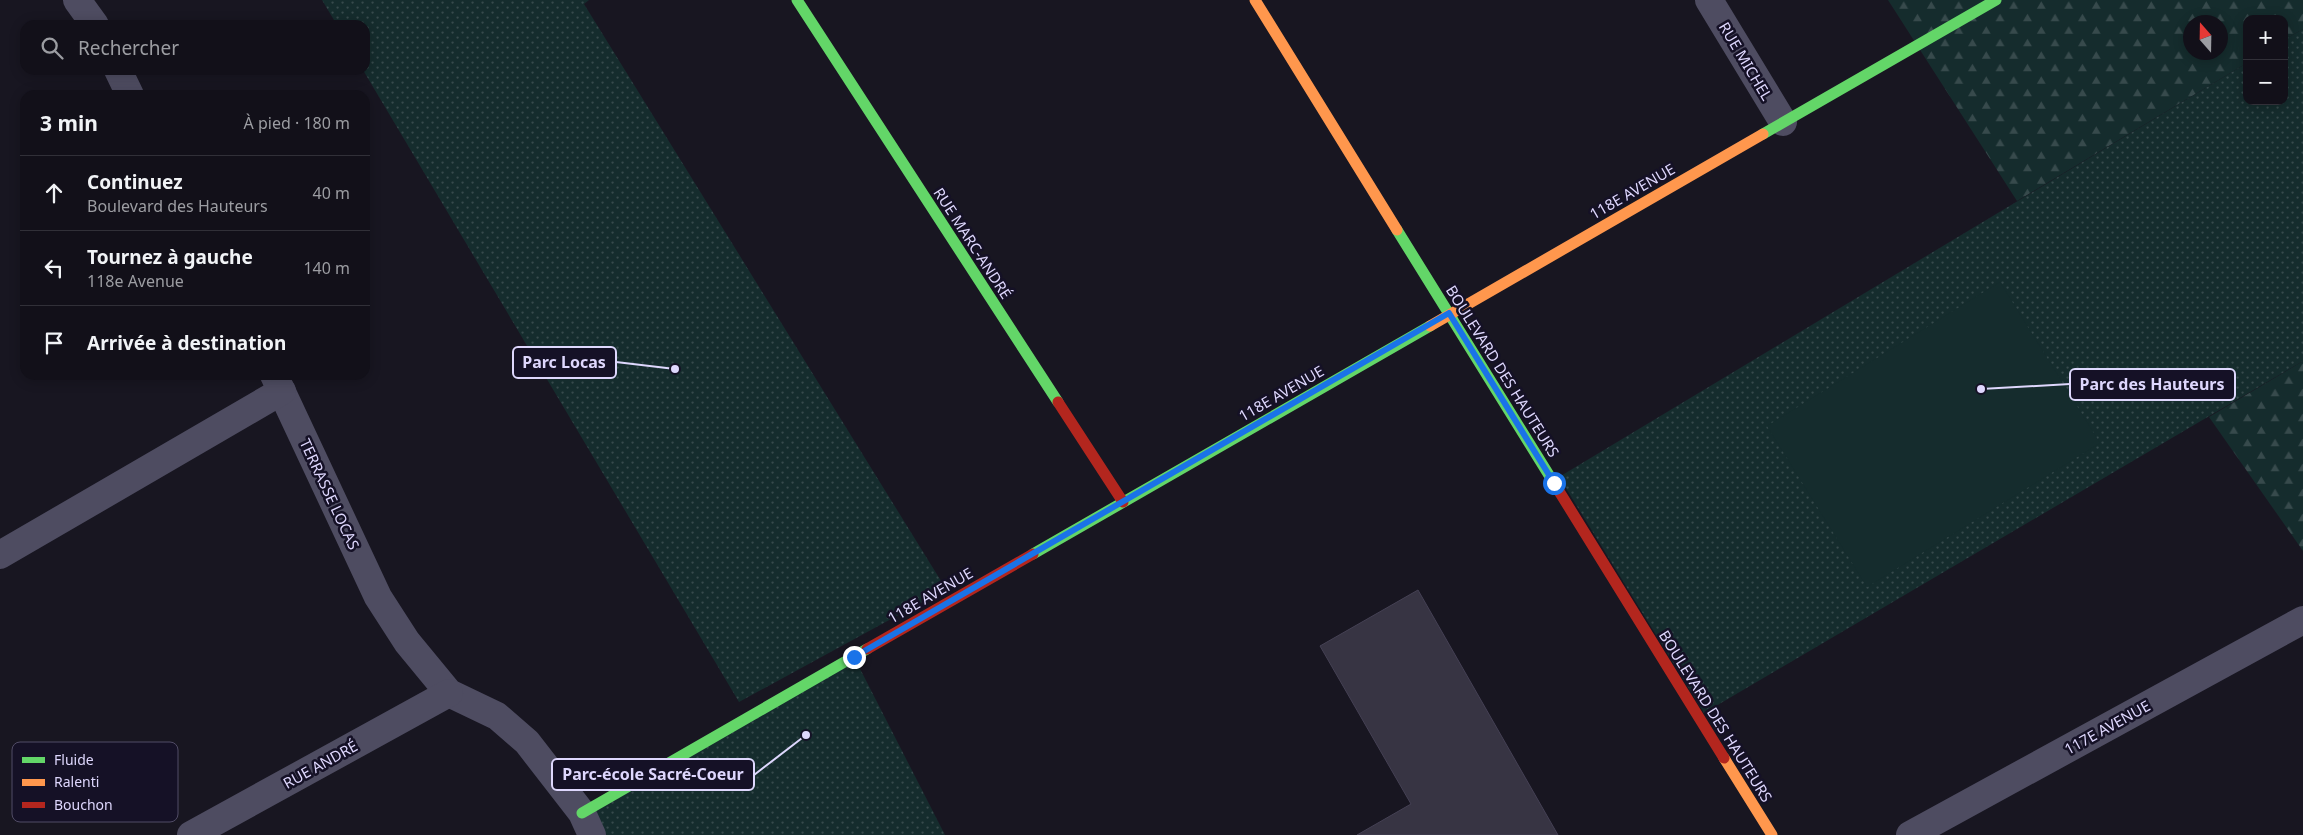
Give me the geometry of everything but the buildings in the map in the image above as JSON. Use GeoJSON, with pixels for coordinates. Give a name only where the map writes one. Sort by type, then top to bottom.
{"type":"FeatureCollection","features":[{"type":"Feature","properties":{"kind":"street"},"geometry":{"type":"LineString","coordinates":[[76,0],[91,20]]}},
{"type":"Feature","properties":{"kind":"street","name":"RUE MARC-ANDRÉ"},"geometry":{"type":"LineString","coordinates":[[797,0],[1123,502]]}},
{"type":"Feature","properties":{"kind":"street","name":"BOULEVARD DES HAUTEURS"},"geometry":{"type":"LineString","coordinates":[[1255,0],[1772,835]]}},
{"type":"Feature","properties":{"kind":"street","name":"RUE MICHEL"},"geometry":{"type":"LineString","coordinates":[[1709,0],[1783,122]]}},
{"type":"Feature","properties":{"kind":"street","name":"118E AVENUE"},"geometry":{"type":"LineString","coordinates":[[587,824],[1123,502],[1996,0]]}},
{"type":"Feature","properties":{"kind":"street"},"geometry":{"type":"LineString","coordinates":[[120,75],[128,90]]}},
{"type":"Feature","properties":{"kind":"street","name":"TERRASSE LOCAS"},"geometry":{"type":"LineString","coordinates":[[0,555],[278,383],[378,597],[407,642],[449,693],[497,716],[527,742],[587,824]]}},
{"type":"Feature","properties":{"kind":"street","name":"117E AVENUE"},"geometry":{"type":"LineString","coordinates":[[1910,835],[2303,620]]}},
{"type":"Feature","properties":{"kind":"street","name":"RUE ANDRÉ"},"geometry":{"type":"LineString","coordinates":[[191,835],[449,693]]}},
{"type":"Feature","properties":{"kind":"green space"},"geometry":{"type":"Polygon","coordinates":[[[322,0],[589,0],[584,4],[946,589],[739,702],[366,75],[370,75],[370,20],[334,20],[322,0]]]}},
{"type":"Feature","properties":{"kind":"green space"},"geometry":{"type":"Polygon","coordinates":[[[1888,0],[2303,0],[2303,29],[2288,38],[2288,15],[2243,15],[2243,65],[2017,201],[1888,0]]]}},
{"type":"Feature","properties":{"kind":"green space"},"geometry":{"type":"Polygon","coordinates":[[[2303,29],[2303,361],[1704,713],[1559,477],[2243,65],[2243,105],[2288,105],[2288,38],[2303,29]]]}},
{"type":"Feature","properties":{"kind":"green space"},"geometry":{"type":"Polygon","coordinates":[[[2000,282],[2100,443],[1867,587],[1767,426],[2000,282]]]}},
{"type":"Feature","properties":{"kind":"green space"},"geometry":{"type":"Polygon","coordinates":[[[2303,361],[2303,551],[2209,417],[2303,361]]]}},
{"type":"Feature","properties":{"kind":"green space"},"geometry":{"type":"Polygon","coordinates":[[[854,657],[945,835],[592,835],[582,813],[854,657]]]}},
{"type":"Feature","properties":{"kind":"traffic: fast"},"geometry":{"type":"LineString","coordinates":[[797,0],[1058,402]]}},
{"type":"Feature","properties":{"kind":"traffic: fast"},"geometry":{"type":"LineString","coordinates":[[1763,134],[1996,0]]}},
{"type":"Feature","properties":{"kind":"traffic: fast"},"geometry":{"type":"LineString","coordinates":[[1397,230],[1557,488]]}},
{"type":"Feature","properties":{"kind":"traffic: fast"},"geometry":{"type":"LineString","coordinates":[[1033,554],[1430,326]]}},
{"type":"Feature","properties":{"kind":"traffic: fast"},"geometry":{"type":"LineString","coordinates":[[582,813],[867,649]]}},
{"type":"Feature","properties":{"kind":"traffic: slow"},"geometry":{"type":"LineString","coordinates":[[1255,0],[1397,230]]}},
{"type":"Feature","properties":{"kind":"traffic: slow"},"geometry":{"type":"LineString","coordinates":[[1430,326],[1763,134]]}},
{"type":"Feature","properties":{"kind":"traffic: slow"},"geometry":{"type":"LineString","coordinates":[[1724,758],[1772,835]]}},
{"type":"Feature","properties":{"kind":"traffic: jam"},"geometry":{"type":"LineString","coordinates":[[1058,402],[1123,502]]}},
{"type":"Feature","properties":{"kind":"traffic: jam"},"geometry":{"type":"LineString","coordinates":[[1557,488],[1724,758]]}},
{"type":"Feature","properties":{"kind":"traffic: jam"},"geometry":{"type":"LineString","coordinates":[[867,649],[1033,554]]}},
{"type":"Feature","properties":{"kind":"place","name":"Parc Locas"},"geometry":{"type":"Point","coordinates":[675,369]}},
{"type":"Feature","properties":{"kind":"place","name":"Parc des Hauteurs"},"geometry":{"type":"Point","coordinates":[1981,389]}},
{"type":"Feature","properties":{"kind":"place","name":"Parc-école Sacré-Coeur"},"geometry":{"type":"Point","coordinates":[806,735]}},
{"type":"Feature","properties":{"kind":"route"},"geometry":{"type":"LineString","coordinates":[[854,657],[1449,313],[1554,483]]}}]}
